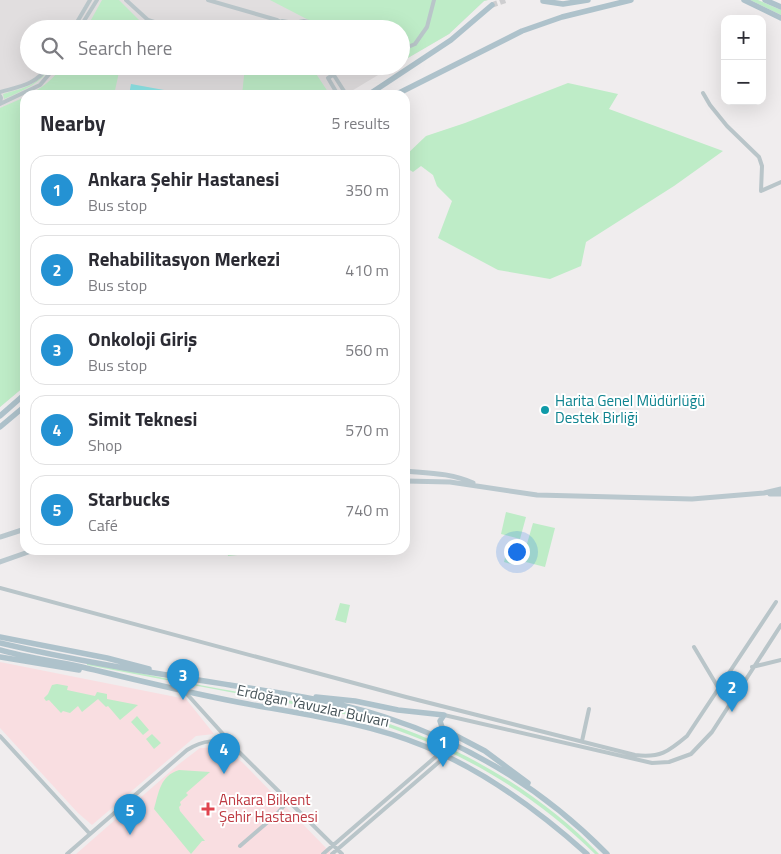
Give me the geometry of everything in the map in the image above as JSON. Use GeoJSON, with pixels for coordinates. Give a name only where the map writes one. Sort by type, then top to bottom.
{"type":"FeatureCollection","features":[{"type":"Feature","properties":{"kind":"main road"},"geometry":{"type":"LineString","coordinates":[[543,1],[567,4],[588,0]]}},
{"type":"Feature","properties":{"kind":"main road"},"geometry":{"type":"LineString","coordinates":[[405,90],[522,31],[562,17],[631,0]]}},
{"type":"Feature","properties":{"kind":"main road"},"geometry":{"type":"LineString","coordinates":[[744,0],[781,18]]}},
{"type":"Feature","properties":{"kind":"main road"},"geometry":{"type":"LineString","coordinates":[[765,0],[781,7]]}},
{"type":"Feature","properties":{"kind":"main road"},"geometry":{"type":"LineString","coordinates":[[410,67],[451,40],[492,5]]}},
{"type":"Feature","properties":{"kind":"main road"},"geometry":{"type":"LineString","coordinates":[[376,90],[398,75]]}},
{"type":"Feature","properties":{"kind":"main road"},"geometry":{"type":"LineString","coordinates":[[0,415],[20,399]]}},
{"type":"Feature","properties":{"kind":"main road"},"geometry":{"type":"LineString","coordinates":[[0,428],[20,410]]}},
{"type":"Feature","properties":{"kind":"main road"},"geometry":{"type":"LineString","coordinates":[[410,472],[461,478],[478,486]]}},
{"type":"Feature","properties":{"kind":"main road"},"geometry":{"type":"LineString","coordinates":[[410,481],[450,482],[537,495],[692,499],[764,493],[781,494]]}},
{"type":"Feature","properties":{"kind":"main road"},"geometry":{"type":"LineString","coordinates":[[764,493],[781,489]]}},
{"type":"Feature","properties":{"kind":"main road"},"geometry":{"type":"LineString","coordinates":[[0,537],[20,531]]}},
{"type":"Feature","properties":{"kind":"main road"},"geometry":{"type":"LineString","coordinates":[[0,562],[20,555]]}},
{"type":"Feature","properties":{"kind":"main road","name":"Erdoğan Yavuzlar Bulvarı"},"geometry":{"type":"LineString","coordinates":[[0,637],[107,658],[185,678]]}},
{"type":"Feature","properties":{"kind":"main road","name":"Erdoğan Yavuzlar Bulvarı"},"geometry":{"type":"LineString","coordinates":[[0,643],[185,678],[286,694],[378,715],[429,733],[501,769],[557,807],[608,854]]}},
{"type":"Feature","properties":{"kind":"main road","name":"Erdoğan Yavuzlar Bulvarı"},"geometry":{"type":"LineString","coordinates":[[0,650],[186,692],[356,725],[403,738],[443,754],[503,788],[530,807],[587,854]]}},
{"type":"Feature","properties":{"kind":"main road","name":"Erdoğan Yavuzlar Bulvarı"},"geometry":{"type":"LineString","coordinates":[[0,657],[121,677]]}},
{"type":"Feature","properties":{"kind":"main road"},"geometry":{"type":"LineString","coordinates":[[286,694],[354,701],[398,710],[444,715],[440,724],[445,730],[502,762],[557,807]]}},
{"type":"Feature","properties":{"kind":"main road"},"geometry":{"type":"LineString","coordinates":[[575,843],[582,854]]}},
{"type":"Feature","properties":{"kind":"street"},"geometry":{"type":"LineString","coordinates":[[78,20],[90,0]]}},
{"type":"Feature","properties":{"kind":"street"},"geometry":{"type":"LineString","coordinates":[[85,20],[97,0]]}},
{"type":"Feature","properties":{"kind":"street"},"geometry":{"type":"LineString","coordinates":[[126,0],[148,20]]}},
{"type":"Feature","properties":{"kind":"street"},"geometry":{"type":"LineString","coordinates":[[208,0],[277,20]]}},
{"type":"Feature","properties":{"kind":"street"},"geometry":{"type":"LineString","coordinates":[[410,46],[415,44],[427,27],[434,0]]}},
{"type":"Feature","properties":{"kind":"street"},"geometry":{"type":"LineString","coordinates":[[0,103],[2,98],[0,94],[30,84],[43,75]]}},
{"type":"Feature","properties":{"kind":"street"},"geometry":{"type":"LineString","coordinates":[[29,90],[40,85],[48,75]]}},
{"type":"Feature","properties":{"kind":"street"},"geometry":{"type":"LineString","coordinates":[[335,90],[328,78],[333,75],[343,90]]}},
{"type":"Feature","properties":{"kind":"street"},"geometry":{"type":"LineString","coordinates":[[0,103],[20,94]]}},
{"type":"Feature","properties":{"kind":"street"},"geometry":{"type":"LineString","coordinates":[[703,94],[727,126],[751,147],[759,157],[762,166],[761,192],[781,182]]}},
{"type":"Feature","properties":{"kind":"street"},"geometry":{"type":"LineString","coordinates":[[0,588],[406,697],[649,757],[667,752],[687,736],[776,602]]}},
{"type":"Feature","properties":{"kind":"street"},"geometry":{"type":"LineString","coordinates":[[444,715],[652,763],[669,762],[691,754],[712,732],[752,667],[781,625]]}},
{"type":"Feature","properties":{"kind":"street"},"geometry":{"type":"LineString","coordinates":[[694,647],[719,689]]}},
{"type":"Feature","properties":{"kind":"street"},"geometry":{"type":"LineString","coordinates":[[752,667],[781,660]]}},
{"type":"Feature","properties":{"kind":"street"},"geometry":{"type":"LineString","coordinates":[[186,692],[234,747],[342,854]]}},
{"type":"Feature","properties":{"kind":"street"},"geometry":{"type":"LineString","coordinates":[[582,741],[589,709]]}},
{"type":"Feature","properties":{"kind":"street"},"geometry":{"type":"LineString","coordinates":[[0,736],[90,834]]}},
{"type":"Feature","properties":{"kind":"street"},"geometry":{"type":"LineString","coordinates":[[67,854],[199,743],[211,741],[225,742],[234,747]]}},
{"type":"Feature","properties":{"kind":"street"},"geometry":{"type":"LineString","coordinates":[[323,854],[443,754]]}},
{"type":"Feature","properties":{"kind":"street"},"geometry":{"type":"LineString","coordinates":[[332,854],[443,754]]}},
{"type":"Feature","properties":{"kind":"street"},"geometry":{"type":"LineString","coordinates":[[240,846],[276,815],[288,801]]}},
{"type":"Feature","properties":{"kind":"shaded area"},"geometry":{"type":"Polygon","coordinates":[[[0,0],[488,0],[484,1],[449,34],[410,57],[410,20],[20,20],[20,75],[378,75],[353,90],[20,90],[20,390],[0,407],[0,0]]]}},
{"type":"Feature","properties":{"kind":"shaded area"},"geometry":{"type":"Polygon","coordinates":[[[0,662],[186,699],[214,734],[196,736],[92,825],[78,813],[0,728],[0,662]]]}},
{"type":"Feature","properties":{"kind":"shaded area","name":"Ankara Bilkent Şehir Hastanesi"},"geometry":{"type":"Polygon","coordinates":[[[221,747],[242,762],[332,854],[76,854],[200,748],[221,747]]]}},
{"type":"Feature","properties":{"kind":"green space"},"geometry":{"type":"Polygon","coordinates":[[[102,0],[119,0],[139,20],[91,20],[102,0]]]}},
{"type":"Feature","properties":{"kind":"green space"},"geometry":{"type":"Polygon","coordinates":[[[270,0],[488,0],[484,1],[449,34],[410,57],[410,20],[309,20],[270,0]]]}},
{"type":"Feature","properties":{"kind":"green space"},"geometry":{"type":"Polygon","coordinates":[[[750,0],[758,0],[781,10],[781,15],[750,0]]]}},
{"type":"Feature","properties":{"kind":"green space"},"geometry":{"type":"Polygon","coordinates":[[[45,75],[25,90],[20,90],[20,92],[4,99],[3,94],[30,85],[45,75]]]}},
{"type":"Feature","properties":{"kind":"green space"},"geometry":{"type":"Polygon","coordinates":[[[55,75],[118,75],[115,90],[36,90],[55,75]]]}},
{"type":"Feature","properties":{"kind":"green space"},"geometry":{"type":"Polygon","coordinates":[[[244,75],[317,75],[327,90],[243,90],[244,75]]]}},
{"type":"Feature","properties":{"kind":"green space"},"geometry":{"type":"Polygon","coordinates":[[[568,83],[618,94],[609,109],[723,151],[674,186],[586,242],[581,266],[550,279],[498,270],[438,238],[452,201],[437,186],[433,175],[421,166],[413,172],[410,170],[410,151],[426,136],[568,83]]]}},
{"type":"Feature","properties":{"kind":"green space"},"geometry":{"type":"Polygon","coordinates":[[[20,99],[20,390],[0,407],[0,108],[20,99]]]}},
{"type":"Feature","properties":{"kind":"green space"},"geometry":{"type":"Polygon","coordinates":[[[506,512],[526,517],[520,539],[501,534],[506,512]]]}},
{"type":"Feature","properties":{"kind":"green space"},"geometry":{"type":"Polygon","coordinates":[[[533,523],[555,528],[545,567],[522,561],[533,523]]]}},
{"type":"Feature","properties":{"kind":"green space"},"geometry":{"type":"Polygon","coordinates":[[[509,542],[520,545],[515,565],[504,562],[509,542]]]}},
{"type":"Feature","properties":{"kind":"green space"},"geometry":{"type":"Polygon","coordinates":[[[340,603],[350,605],[346,623],[335,620],[340,603]]]}},
{"type":"Feature","properties":{"kind":"green space"},"geometry":{"type":"Polygon","coordinates":[[[87,663],[319,706],[377,720],[408,731],[468,757],[497,773],[551,810],[599,854],[595,854],[568,829],[509,785],[477,766],[411,735],[340,713],[87,665],[87,663]]]}},
{"type":"Feature","properties":{"kind":"green space"},"geometry":{"type":"Polygon","coordinates":[[[52,685],[68,686],[67,690],[95,696],[97,692],[107,694],[107,699],[138,705],[120,720],[108,706],[106,707],[98,699],[82,712],[78,706],[70,713],[63,711],[61,713],[49,700],[46,701],[44,698],[52,685]]]}},
{"type":"Feature","properties":{"kind":"green space"},"geometry":{"type":"Polygon","coordinates":[[[137,716],[149,730],[143,735],[131,722],[137,716]]]}},
{"type":"Feature","properties":{"kind":"green space"},"geometry":{"type":"Polygon","coordinates":[[[152,734],[161,743],[154,749],[146,739],[152,734]]]}},
{"type":"Feature","properties":{"kind":"green space"},"geometry":{"type":"Polygon","coordinates":[[[179,770],[210,772],[186,793],[188,795],[180,802],[180,811],[205,841],[202,841],[191,854],[154,809],[164,780],[179,770]]]}},
{"type":"Feature","properties":{"kind":"water"},"geometry":{"type":"Polygon","coordinates":[[[131,84],[164,90],[130,90],[131,84]]]}},
{"type":"Feature","properties":{"kind":"tunnel"},"geometry":{"type":"LineString","coordinates":[[492,5],[506,0]]}},
{"type":"Feature","properties":{"kind":"place","name":"Harita Genel Müdürlüğü Destek Birliği"},"geometry":{"type":"Point","coordinates":[545,410]}},
{"type":"Feature","properties":{"kind":"place","name":"Onkoloji Giriş"},"geometry":{"type":"Point","coordinates":[183,700]}},
{"type":"Feature","properties":{"kind":"place","name":"Rehabilitasyon Merkezi"},"geometry":{"type":"Point","coordinates":[732,712]}},
{"type":"Feature","properties":{"kind":"place","name":"Ankara Şehir Hastanesi"},"geometry":{"type":"Point","coordinates":[443,767]}},
{"type":"Feature","properties":{"kind":"place","name":"Simit Teknesi"},"geometry":{"type":"Point","coordinates":[224,774]}},
{"type":"Feature","properties":{"kind":"place","name":"Ankara Bilkent Şehir Hastanesi"},"geometry":{"type":"Point","coordinates":[208,809]}},
{"type":"Feature","properties":{"kind":"place","name":"Starbucks"},"geometry":{"type":"Point","coordinates":[130,835]}}]}
